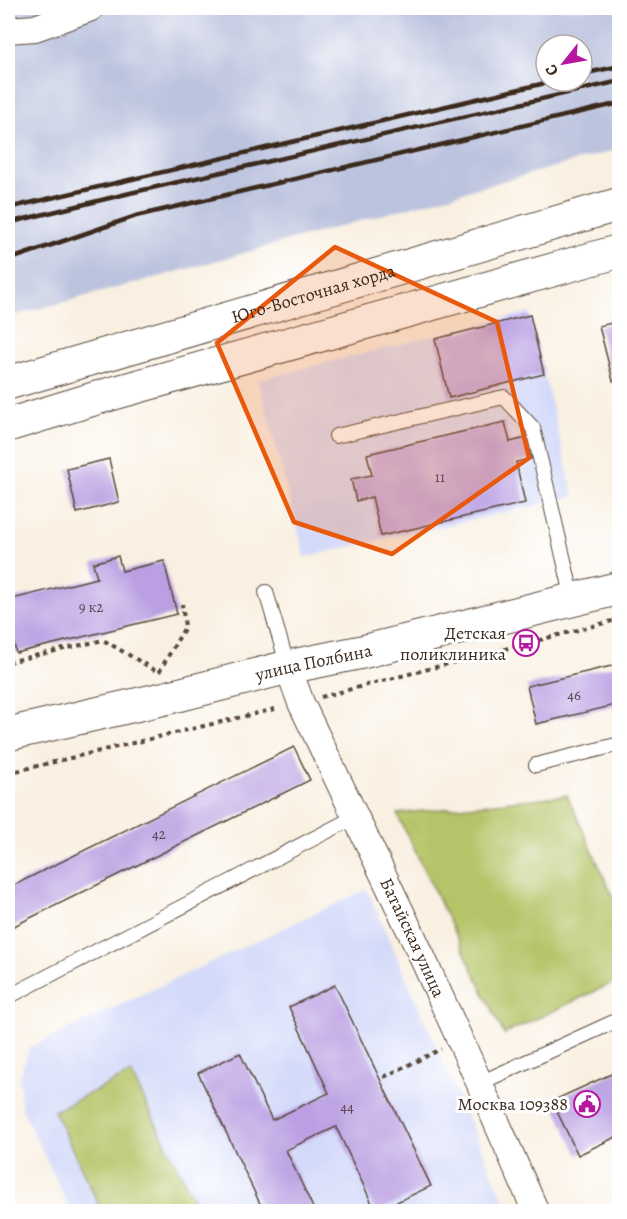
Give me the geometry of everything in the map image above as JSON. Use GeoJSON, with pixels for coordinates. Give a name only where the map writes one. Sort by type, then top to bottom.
{"type":"FeatureCollection","features":[{"type":"Feature","properties":{"kind":"main road","name":"Юго-Восточная хорда"},"geometry":{"type":"LineString","coordinates":[[8,383],[620,204]]}},
{"type":"Feature","properties":{"kind":"main road"},"geometry":{"type":"LineString","coordinates":[[8,425],[620,251]]}},
{"type":"Feature","properties":{"kind":"main road","name":"улица Полбина"},"geometry":{"type":"LineString","coordinates":[[8,734],[288,667],[362,652],[620,588]]}},
{"type":"Feature","properties":{"kind":"street"},"geometry":{"type":"LineString","coordinates":[[8,30],[35,28],[91,8]]}},
{"type":"Feature","properties":{"kind":"street","name":"Батайская улица"},"geometry":{"type":"LineString","coordinates":[[288,667],[301,703],[480,1083],[536,1212]]}},
{"type":"Feature","properties":{"kind":"lane"},"geometry":{"type":"LineString","coordinates":[[336,436],[504,397],[533,428],[573,599]]}},
{"type":"Feature","properties":{"kind":"lane"},"geometry":{"type":"LineString","coordinates":[[266,592],[288,667]]}},
{"type":"Feature","properties":{"kind":"lane"},"geometry":{"type":"LineString","coordinates":[[536,765],[620,744]]}},
{"type":"Feature","properties":{"kind":"lane"},"geometry":{"type":"LineString","coordinates":[[8,997],[355,817]]}},
{"type":"Feature","properties":{"kind":"lane"},"geometry":{"type":"LineString","coordinates":[[480,1083],[620,1019]]}},
{"type":"Feature","properties":{"kind":"path"},"geometry":{"type":"LineString","coordinates":[[8,773],[301,703],[620,619]]}},
{"type":"Feature","properties":{"kind":"path"},"geometry":{"type":"LineString","coordinates":[[8,662],[103,640],[158,673]]}},
{"type":"Feature","properties":{"kind":"path"},"geometry":{"type":"LineString","coordinates":[[384,1077],[460,1040]]}},
{"type":"Feature","properties":{"kind":"highlighted area"},"geometry":{"type":"Polygon","coordinates":[[[335,247],[497,322],[529,458],[392,554],[294,522],[217,343],[335,247]]]}},
{"type":"Feature","properties":{"kind":"shaded area"},"geometry":{"type":"Polygon","coordinates":[[[8,8],[619,8],[619,149],[8,317],[8,8]]]}},
{"type":"Feature","properties":{"kind":"shaded area"},"geometry":{"type":"Polygon","coordinates":[[[529,312],[574,497],[305,557],[258,380],[529,312]]]}},
{"type":"Feature","properties":{"kind":"shaded area"},"geometry":{"type":"Polygon","coordinates":[[[367,889],[509,1211],[71,1211],[22,1109],[19,1077],[30,1047],[367,889]]]}},
{"type":"Feature","properties":{"kind":"green space"},"geometry":{"type":"Polygon","coordinates":[[[567,795],[619,910],[619,980],[504,1034],[397,814],[567,795]]]}},
{"type":"Feature","properties":{"kind":"green space"},"geometry":{"type":"Polygon","coordinates":[[[131,1073],[199,1211],[102,1211],[54,1111],[131,1073]]]}},
{"type":"Feature","properties":{"kind":"building"},"geometry":{"type":"Polygon","coordinates":[[[530,315],[544,374],[449,398],[435,339],[530,315]]]}},
{"type":"Feature","properties":{"kind":"building"},"geometry":{"type":"Polygon","coordinates":[[[620,321],[620,380],[613,381],[599,326],[620,321]]]}},
{"type":"Feature","properties":{"kind":"building"},"geometry":{"type":"Polygon","coordinates":[[[505,422],[510,442],[526,438],[531,459],[516,462],[525,503],[381,536],[372,497],[356,501],[351,479],[372,475],[367,454],[505,422]]]}},
{"type":"Feature","properties":{"kind":"building"},"geometry":{"type":"Polygon","coordinates":[[[109,459],[119,502],[77,513],[67,469],[109,459]]]}},
{"type":"Feature","properties":{"kind":"building"},"geometry":{"type":"Polygon","coordinates":[[[118,556],[122,571],[164,561],[177,614],[16,653],[8,617],[8,600],[97,578],[93,563],[118,556]]]}},
{"type":"Feature","properties":{"kind":"building"},"geometry":{"type":"Polygon","coordinates":[[[620,664],[620,704],[536,724],[527,686],[620,664]]]}},
{"type":"Feature","properties":{"kind":"building"},"geometry":{"type":"Polygon","coordinates":[[[294,747],[310,780],[8,929],[8,888],[294,747]]]}},
{"type":"Feature","properties":{"kind":"building"},"geometry":{"type":"Polygon","coordinates":[[[335,985],[431,1186],[376,1212],[336,1127],[286,1150],[315,1212],[264,1212],[198,1073],[240,1053],[272,1120],[329,1093],[289,1007],[335,985]]]}},
{"type":"Feature","properties":{"kind":"building"},"geometry":{"type":"Polygon","coordinates":[[[620,1070],[620,1135],[578,1155],[552,1101],[620,1070]]]}},
{"type":"Feature","properties":{"kind":"railway"},"geometry":{"type":"LineString","coordinates":[[594,71],[620,66]]}},
{"type":"Feature","properties":{"kind":"railway"},"geometry":{"type":"LineString","coordinates":[[8,223],[620,81]]}},
{"type":"Feature","properties":{"kind":"railway"},"geometry":{"type":"LineString","coordinates":[[8,208],[534,86]]}},
{"type":"Feature","properties":{"kind":"railway"},"geometry":{"type":"LineString","coordinates":[[8,260],[136,216],[620,103]]}},
{"type":"Feature","properties":{"kind":"place","name":"Детская поликлиника"},"geometry":{"type":"Point","coordinates":[526,643]}},
{"type":"Feature","properties":{"kind":"place","name":"Москва 109388"},"geometry":{"type":"Point","coordinates":[587,1104]}}]}
